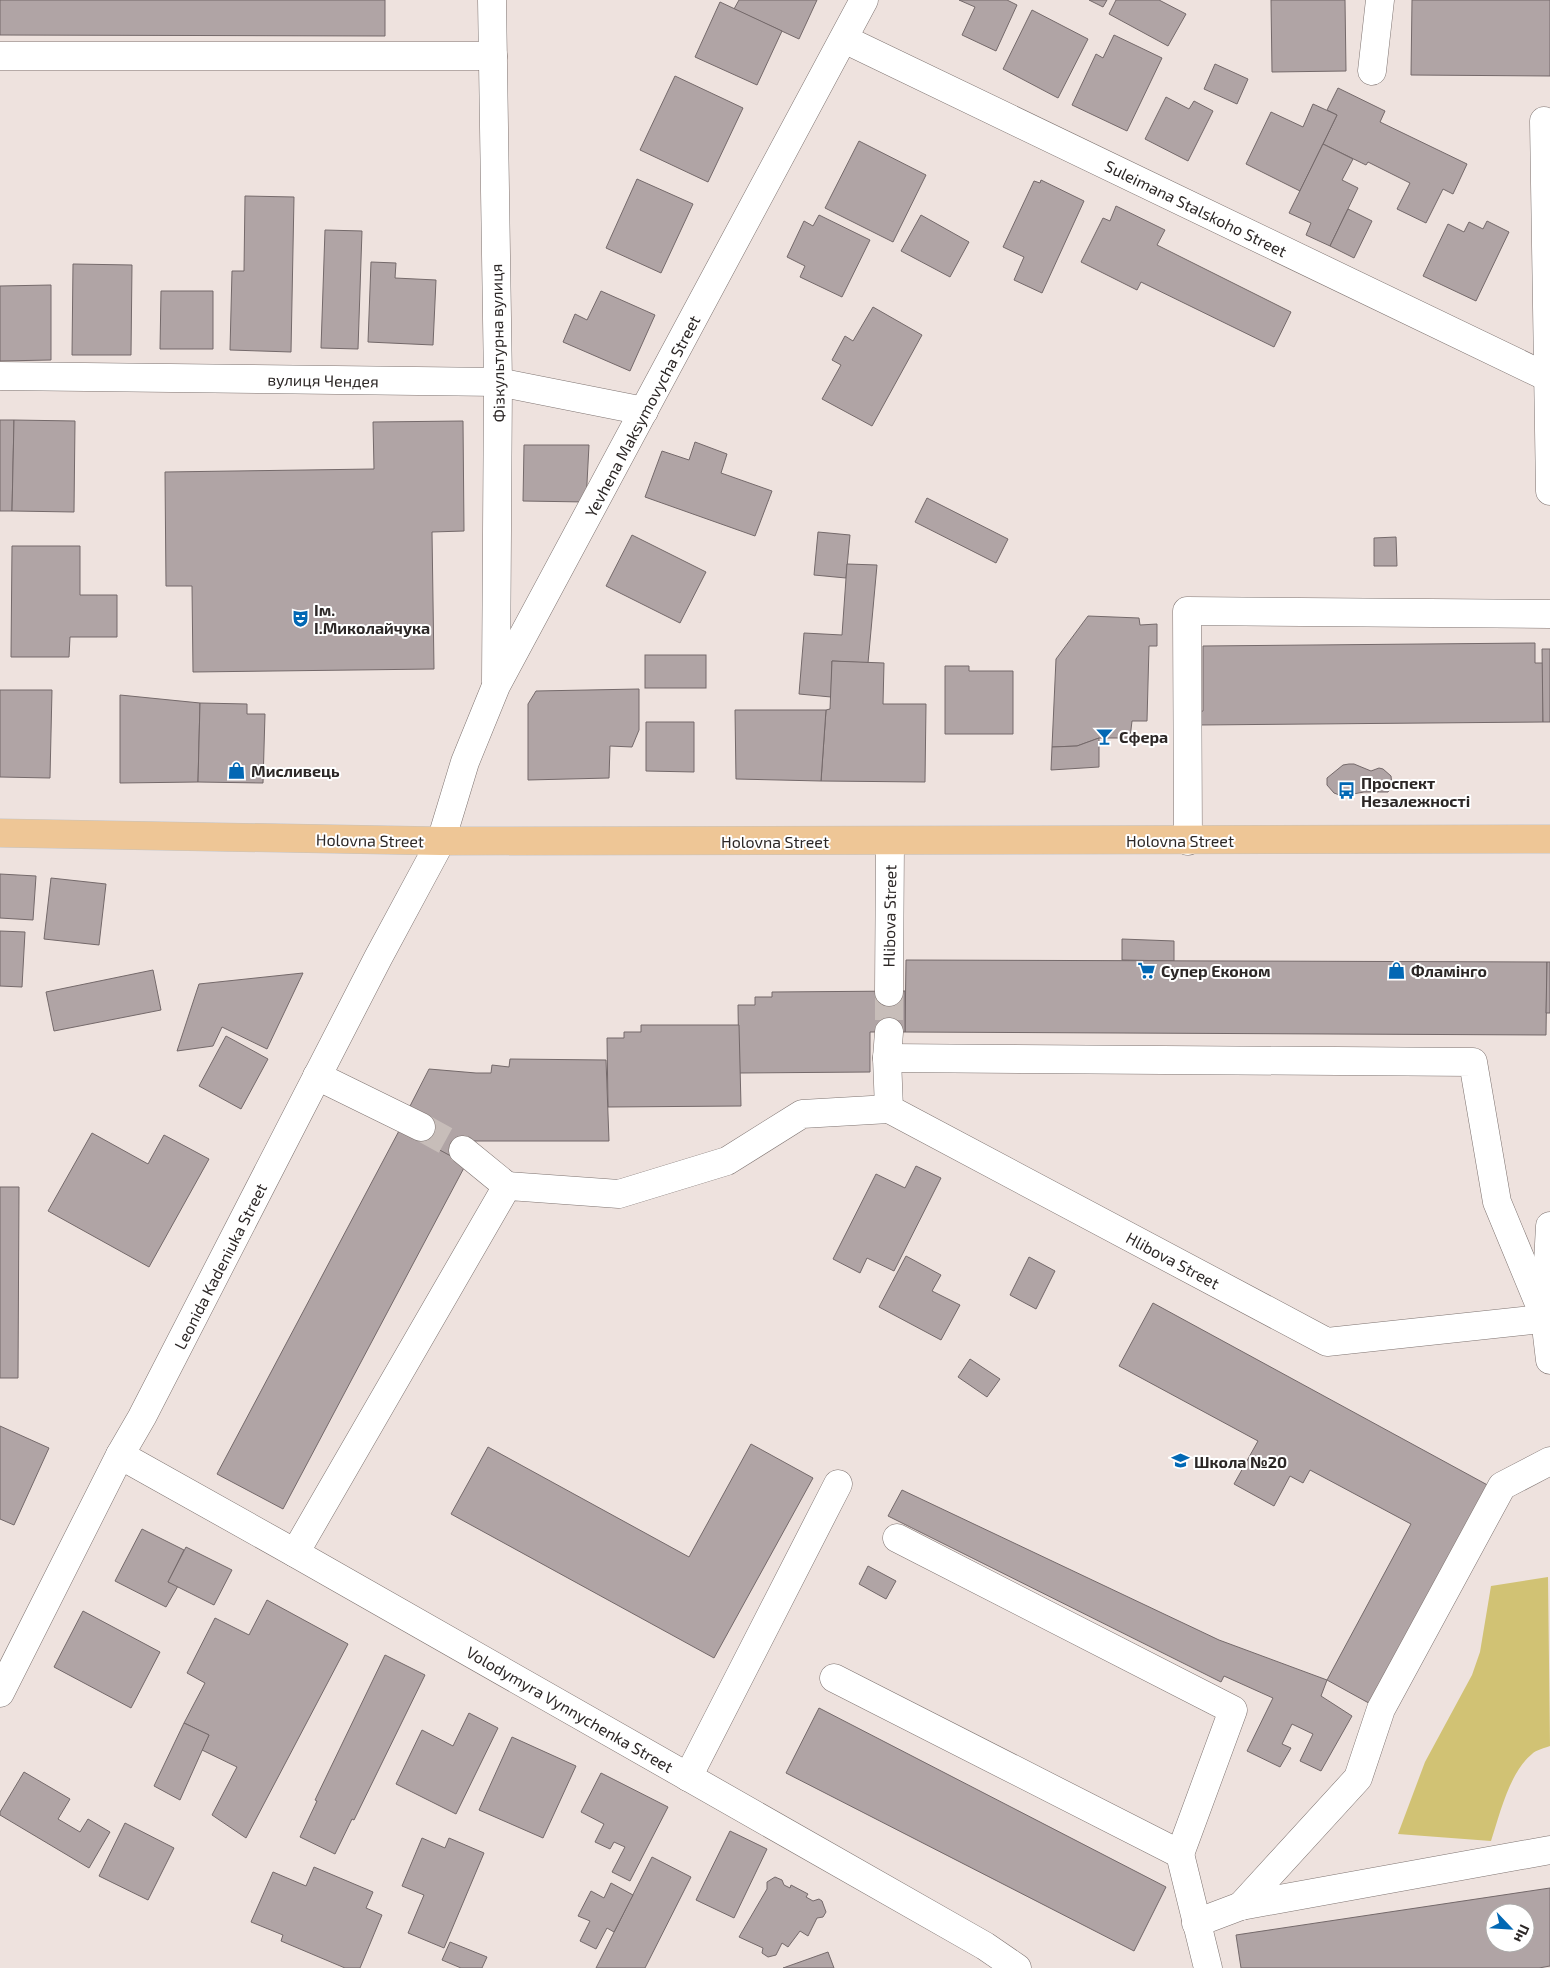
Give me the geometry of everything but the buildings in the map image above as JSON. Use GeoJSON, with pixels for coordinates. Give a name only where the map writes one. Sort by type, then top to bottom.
{"type":"FeatureCollection","features":[{"type":"Feature","properties":{"kind":"main road","name":"Holovna Street"},"geometry":{"type":"LineString","coordinates":[[0,833],[441,841],[1550,839]]}},
{"type":"Feature","properties":{"kind":"street","name":"Фізкультурна вулиця"},"geometry":{"type":"LineString","coordinates":[[492,0],[498,382],[496,686]]}},
{"type":"Feature","properties":{"kind":"street","name":"Yevhena Maksymovycha Street"},"geometry":{"type":"LineString","coordinates":[[441,841],[465,762],[496,686],[864,0]]}},
{"type":"Feature","properties":{"kind":"street"},"geometry":{"type":"LineString","coordinates":[[1372,71],[1380,0]]}},
{"type":"Feature","properties":{"kind":"street","name":"Suleimana Stalskoho Street"},"geometry":{"type":"LineString","coordinates":[[844,39],[1547,377]]}},
{"type":"Feature","properties":{"kind":"street"},"geometry":{"type":"LineString","coordinates":[[0,56],[493,56]]}},
{"type":"Feature","properties":{"kind":"street"},"geometry":{"type":"LineString","coordinates":[[1544,121],[1550,490]]}},
{"type":"Feature","properties":{"kind":"street","name":"вулиця Чендея"},"geometry":{"type":"LineString","coordinates":[[0,376],[498,382],[644,411]]}},
{"type":"Feature","properties":{"kind":"street"},"geometry":{"type":"LineString","coordinates":[[1188,840],[1187,611],[1550,614]]}},
{"type":"Feature","properties":{"kind":"street","name":"Leonida Kadeniuka Street"},"geometry":{"type":"LineString","coordinates":[[0,1693],[120,1455],[142,1417],[317,1076],[441,841]]}},
{"type":"Feature","properties":{"kind":"street","name":"Hlibova Street"},"geometry":{"type":"LineString","coordinates":[[889,992],[890,841]]}},
{"type":"Feature","properties":{"kind":"street"},"geometry":{"type":"LineString","coordinates":[[463,1150],[507,1186],[619,1194],[727,1161],[802,1114],[889,1109],[888,1045],[1473,1062],[1497,1202],[1548,1318]]}},
{"type":"Feature","properties":{"kind":"street"},"geometry":{"type":"LineString","coordinates":[[317,1076],[421,1127]]}},
{"type":"Feature","properties":{"kind":"street","name":"Hlibova Street"},"geometry":{"type":"LineString","coordinates":[[889,1109],[1328,1342],[1548,1318]]}},
{"type":"Feature","properties":{"kind":"street"},"geometry":{"type":"LineString","coordinates":[[296,1553],[507,1186]]}},
{"type":"Feature","properties":{"kind":"street"},"geometry":{"type":"LineString","coordinates":[[1550,1226],[1548,1318],[1550,1360]]}},
{"type":"Feature","properties":{"kind":"street","name":"Volodymyra Vynnychenka Street"},"geometry":{"type":"LineString","coordinates":[[120,1455],[296,1553],[985,1946],[1017,1968]]}},
{"type":"Feature","properties":{"kind":"street"},"geometry":{"type":"LineString","coordinates":[[1240,1906],[1358,1778],[1381,1709],[1502,1486],[1550,1461]]}},
{"type":"Feature","properties":{"kind":"street"},"geometry":{"type":"LineString","coordinates":[[688,1777],[838,1484]]}},
{"type":"Feature","properties":{"kind":"street"},"geometry":{"type":"LineString","coordinates":[[897,1538],[1233,1710],[1180,1854],[1208,1968]]}},
{"type":"Feature","properties":{"kind":"street"},"geometry":{"type":"LineString","coordinates":[[834,1678],[1180,1854]]}},
{"type":"Feature","properties":{"kind":"street"},"geometry":{"type":"LineString","coordinates":[[1196,1923],[1240,1906],[1550,1850]]}},
{"type":"Feature","properties":{"kind":"shaded area"},"geometry":{"type":"Polygon","coordinates":[[[1548,1577],[1550,1746],[1534,1753],[1517,1772],[1506,1794],[1491,1841],[1398,1834],[1425,1762],[1472,1675],[1480,1652],[1491,1586],[1548,1577]]]}},
{"type":"Feature","properties":{"kind":"tunnel"},"geometry":{"type":"LineString","coordinates":[[889,992],[889,1032]]}},
{"type":"Feature","properties":{"kind":"tunnel"},"geometry":{"type":"LineString","coordinates":[[421,1127],[463,1150]]}},
{"type":"Feature","properties":{"kind":"place","name":"Ім. І.Миколайчука"},"geometry":{"type":"Point","coordinates":[300,618]}},
{"type":"Feature","properties":{"kind":"place","name":"Сфера"},"geometry":{"type":"Point","coordinates":[1105,736]}},
{"type":"Feature","properties":{"kind":"place","name":"Мисливець"},"geometry":{"type":"Point","coordinates":[237,770]}},
{"type":"Feature","properties":{"kind":"place","name":"Проспект Незалежності"},"geometry":{"type":"Point","coordinates":[1347,791]}},
{"type":"Feature","properties":{"kind":"place","name":"Супер Економ"},"geometry":{"type":"Point","coordinates":[1147,970]}},
{"type":"Feature","properties":{"kind":"place","name":"Фламінго"},"geometry":{"type":"Point","coordinates":[1397,970]}},
{"type":"Feature","properties":{"kind":"place","name":"Школа №20"},"geometry":{"type":"Point","coordinates":[1180,1461]}}]}
